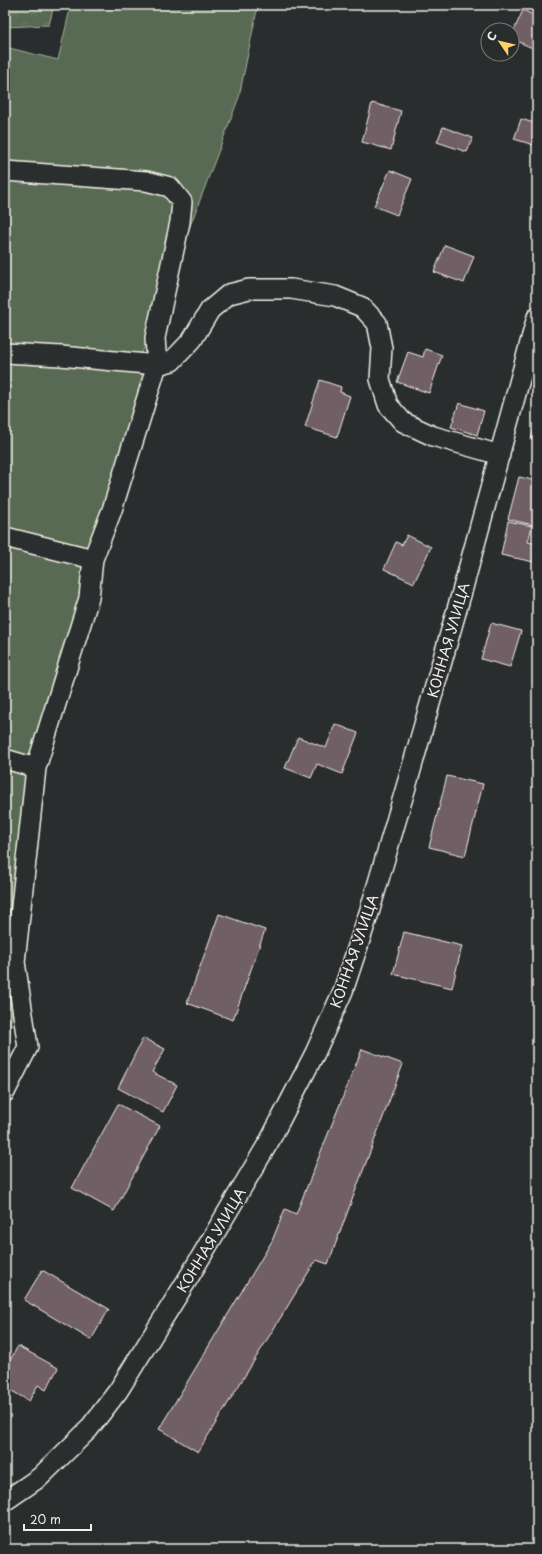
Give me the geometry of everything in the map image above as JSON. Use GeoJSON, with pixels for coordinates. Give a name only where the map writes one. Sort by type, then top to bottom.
{"type":"FeatureCollection","features":[{"type":"Feature","properties":{"kind":"street"},"geometry":{"type":"LineString","coordinates":[[5,171],[146,181],[170,187],[182,202],[180,222],[155,338],[157,365],[112,510],[94,559],[89,598],[36,768],[10,960],[28,1046],[5,1092]]}},
{"type":"Feature","properties":{"kind":"street"},"geometry":{"type":"LineString","coordinates":[[5,353],[61,356],[157,365],[172,361],[192,340],[210,310],[230,294],[249,289],[291,289],[335,296],[362,307],[377,323],[382,348],[380,379],[388,405],[403,422],[433,436],[500,455]]}},
{"type":"Feature","properties":{"kind":"street","name":"КОННАЯ УЛИЦА"},"geometry":{"type":"LineString","coordinates":[[5,1501],[40,1477],[77,1441],[88,1430],[118,1390],[189,1277],[270,1140],[315,1053],[343,990],[369,912],[413,763],[500,455],[537,316]]}},
{"type":"Feature","properties":{"kind":"street"},"geometry":{"type":"LineString","coordinates":[[5,537],[94,559]]}},
{"type":"Feature","properties":{"kind":"street"},"geometry":{"type":"LineString","coordinates":[[5,759],[36,768]]}},
{"type":"Feature","properties":{"kind":"green space"},"geometry":{"type":"Polygon","coordinates":[[[5,5],[54,5],[49,25],[5,27],[5,5]]]}},
{"type":"Feature","properties":{"kind":"green space"},"geometry":{"type":"Polygon","coordinates":[[[71,5],[258,5],[239,97],[142,353],[146,375],[83,595],[29,760],[8,1062],[5,1069],[5,47],[58,60],[71,5]]]}},
{"type":"Feature","properties":{"kind":"building"},"geometry":{"type":"Polygon","coordinates":[[[537,5],[537,12],[523,6],[537,5]]]}},
{"type":"Feature","properties":{"kind":"building"},"geometry":{"type":"Polygon","coordinates":[[[523,10],[537,17],[537,50],[520,43],[520,22],[518,22],[523,10]]]}},
{"type":"Feature","properties":{"kind":"building"},"geometry":{"type":"Polygon","coordinates":[[[372,103],[401,111],[391,150],[362,142],[372,103]]]}},
{"type":"Feature","properties":{"kind":"building"},"geometry":{"type":"Polygon","coordinates":[[[521,119],[537,124],[537,146],[514,139],[521,119]]]}},
{"type":"Feature","properties":{"kind":"building"},"geometry":{"type":"Polygon","coordinates":[[[443,127],[473,138],[467,152],[437,142],[443,127]]]}},
{"type":"Feature","properties":{"kind":"building"},"geometry":{"type":"Polygon","coordinates":[[[390,170],[412,179],[397,215],[374,206],[390,170]]]}},
{"type":"Feature","properties":{"kind":"building"},"geometry":{"type":"Polygon","coordinates":[[[445,245],[474,256],[464,283],[434,272],[445,245]]]}},
{"type":"Feature","properties":{"kind":"building"},"geometry":{"type":"Polygon","coordinates":[[[425,349],[442,355],[429,393],[397,382],[408,352],[423,357],[425,349]]]}},
{"type":"Feature","properties":{"kind":"building"},"geometry":{"type":"Polygon","coordinates":[[[320,380],[341,387],[340,392],[350,396],[337,437],[305,427],[320,380]]]}},
{"type":"Feature","properties":{"kind":"building"},"geometry":{"type":"Polygon","coordinates":[[[459,403],[484,411],[477,435],[451,427],[459,403]]]}},
{"type":"Feature","properties":{"kind":"building"},"geometry":{"type":"Polygon","coordinates":[[[537,417],[537,442],[531,440],[537,417]]]}},
{"type":"Feature","properties":{"kind":"building"},"geometry":{"type":"Polygon","coordinates":[[[519,477],[537,481],[537,526],[508,519],[519,477]]]}},
{"type":"Feature","properties":{"kind":"building"},"geometry":{"type":"Polygon","coordinates":[[[508,521],[532,526],[528,542],[537,544],[534,562],[501,555],[508,521]]]}},
{"type":"Feature","properties":{"kind":"building"},"geometry":{"type":"Polygon","coordinates":[[[407,535],[431,547],[414,583],[384,569],[396,542],[402,545],[407,535]]]}},
{"type":"Feature","properties":{"kind":"building"},"geometry":{"type":"Polygon","coordinates":[[[491,623],[521,631],[510,667],[481,659],[491,623]]]}},
{"type":"Feature","properties":{"kind":"building"},"geometry":{"type":"Polygon","coordinates":[[[335,724],[358,733],[342,774],[317,764],[311,778],[285,768],[298,737],[326,748],[335,724]]]}},
{"type":"Feature","properties":{"kind":"building"},"geometry":{"type":"Polygon","coordinates":[[[447,776],[483,784],[465,856],[429,847],[447,776]]]}},
{"type":"Feature","properties":{"kind":"building"},"geometry":{"type":"Polygon","coordinates":[[[219,914],[265,930],[233,1020],[187,1003],[219,914]]]}},
{"type":"Feature","properties":{"kind":"building"},"geometry":{"type":"Polygon","coordinates":[[[404,932],[462,946],[452,988],[393,974],[404,932]]]}},
{"type":"Feature","properties":{"kind":"building"},"geometry":{"type":"Polygon","coordinates":[[[143,1038],[165,1049],[152,1072],[177,1085],[163,1112],[118,1088],[143,1038]]]}},
{"type":"Feature","properties":{"kind":"building"},"geometry":{"type":"Polygon","coordinates":[[[362,1049],[403,1064],[328,1264],[316,1260],[198,1452],[159,1429],[272,1241],[285,1209],[296,1214],[362,1049]]]}},
{"type":"Feature","properties":{"kind":"building"},"geometry":{"type":"Polygon","coordinates":[[[118,1104],[160,1126],[114,1211],[72,1188],[118,1104]]]}},
{"type":"Feature","properties":{"kind":"building"},"geometry":{"type":"Polygon","coordinates":[[[42,1270],[109,1309],[91,1340],[24,1300],[42,1270]]]}},
{"type":"Feature","properties":{"kind":"building"},"geometry":{"type":"Polygon","coordinates":[[[18,1346],[58,1368],[46,1390],[38,1385],[29,1401],[5,1387],[5,1369],[18,1346]]]}},
{"type":"Feature","properties":{"kind":"building"},"geometry":{"type":"Polygon","coordinates":[[[15,1545],[22,1549],[13,1549],[15,1545]]]}}]}
